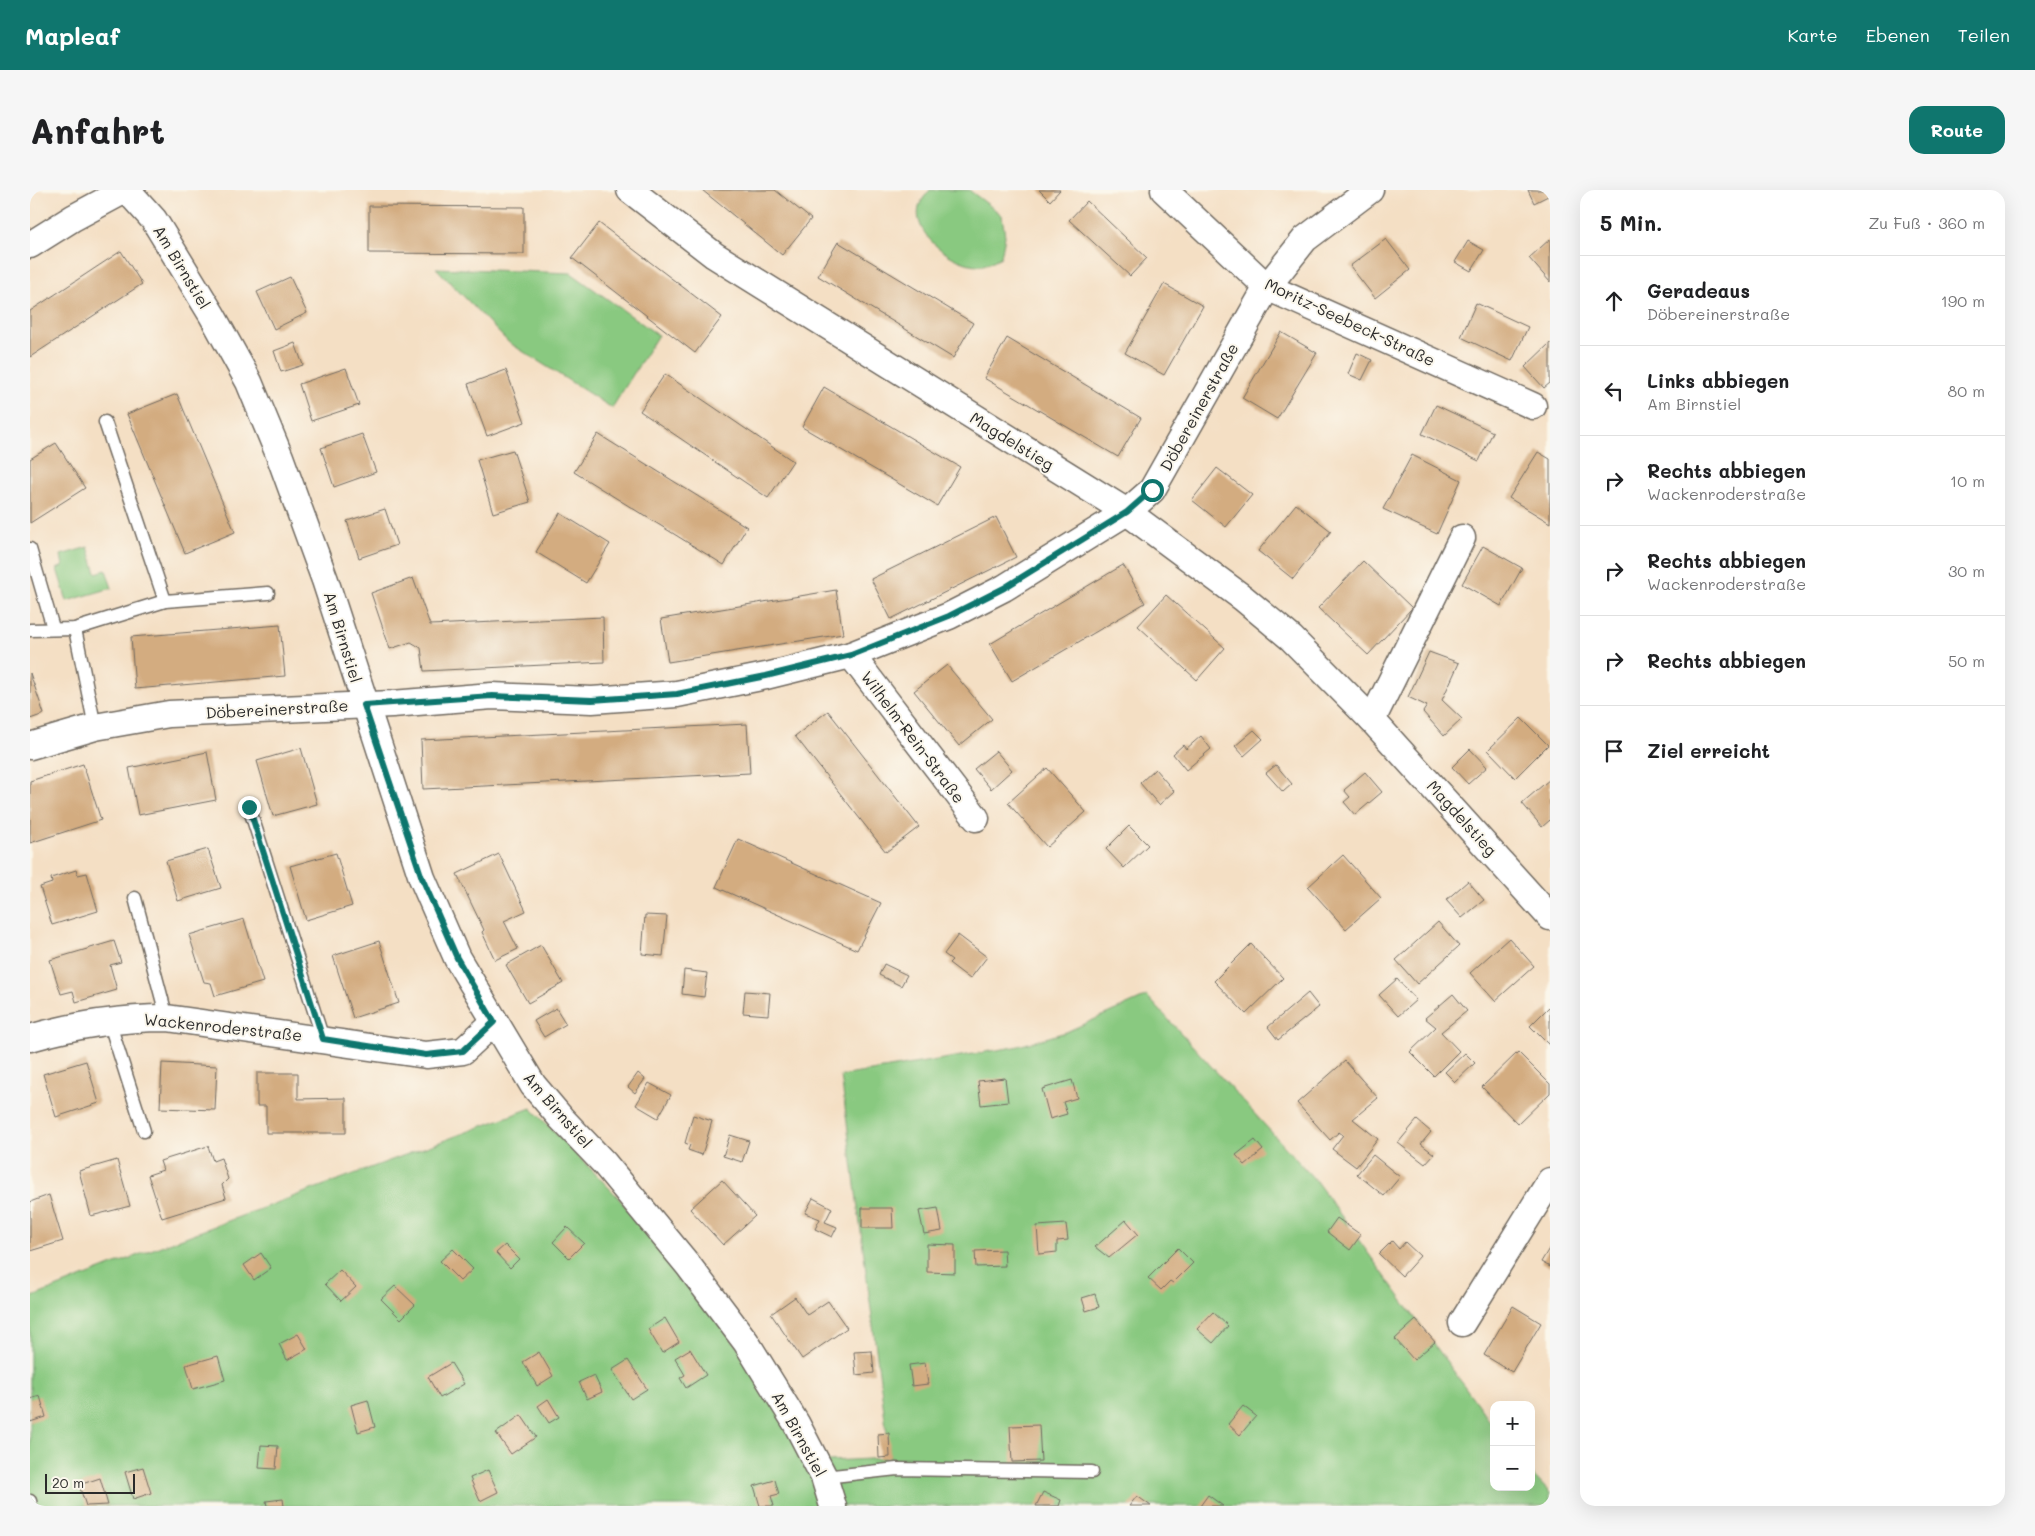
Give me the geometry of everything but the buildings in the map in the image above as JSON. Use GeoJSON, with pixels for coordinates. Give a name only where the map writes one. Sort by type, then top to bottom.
{"type":"FeatureCollection","features":[{"type":"Feature","properties":{"kind":"street"},"geometry":{"type":"LineString","coordinates":[[30,245],[73,218],[126,190]]}},
{"type":"Feature","properties":{"kind":"street","name":"Am Birnstiel"},"geometry":{"type":"LineString","coordinates":[[126,190],[154,220],[212,315],[249,382],[280,456],[325,580],[364,705],[422,878],[457,958],[533,1085],[561,1118],[604,1163],[688,1265],[746,1342],[796,1423],[824,1477],[833,1506]]}},
{"type":"Feature","properties":{"kind":"street","name":"Magdelstieg"},"geometry":{"type":"LineString","coordinates":[[630,190],[714,255],[1127,512],[1243,598],[1291,638],[1372,720],[1550,916]]}},
{"type":"Feature","properties":{"kind":"street","name":"Moritz-Seebeck-Straße"},"geometry":{"type":"LineString","coordinates":[[1164,190],[1267,287],[1533,406]]}},
{"type":"Feature","properties":{"kind":"street","name":"Döbereinerstraße"},"geometry":{"type":"LineString","coordinates":[[30,746],[95,727],[169,714],[364,705],[492,696],[592,700],[677,694],[766,676],[851,655],[949,616],[1004,588],[1127,512],[1152,490],[1267,287],[1305,239],[1370,190]]}},
{"type":"Feature","properties":{"kind":"street"},"geometry":{"type":"LineString","coordinates":[[1372,720],[1462,538]]}},
{"type":"Feature","properties":{"kind":"street","name":"Wilhelm-Rein-Straße"},"geometry":{"type":"LineString","coordinates":[[851,655],[976,818]]}},
{"type":"Feature","properties":{"kind":"street","name":"Wackenroderstraße"},"geometry":{"type":"LineString","coordinates":[[30,1038],[109,1021],[134,1018],[167,1018],[426,1055],[463,1051],[494,1022]]}},
{"type":"Feature","properties":{"kind":"street"},"geometry":{"type":"LineString","coordinates":[[1462,1323],[1550,1181]]}},
{"type":"Feature","properties":{"kind":"lane"},"geometry":{"type":"LineString","coordinates":[[105,422],[165,601]]}},
{"type":"Feature","properties":{"kind":"lane"},"geometry":{"type":"LineString","coordinates":[[30,549],[53,628]]}},
{"type":"Feature","properties":{"kind":"lane"},"geometry":{"type":"LineString","coordinates":[[30,630],[75,629],[165,601],[268,593]]}},
{"type":"Feature","properties":{"kind":"lane"},"geometry":{"type":"LineString","coordinates":[[75,629],[95,727]]}},
{"type":"Feature","properties":{"kind":"lane"},"geometry":{"type":"LineString","coordinates":[[249,807],[323,1039]]}},
{"type":"Feature","properties":{"kind":"lane"},"geometry":{"type":"LineString","coordinates":[[135,898],[167,1018]]}},
{"type":"Feature","properties":{"kind":"lane"},"geometry":{"type":"LineString","coordinates":[[109,1021],[144,1131]]}},
{"type":"Feature","properties":{"kind":"lane"},"geometry":{"type":"LineString","coordinates":[[824,1477],[897,1469],[1092,1472]]}},
{"type":"Feature","properties":{"kind":"lane"},"geometry":{"type":"LineString","coordinates":[[30,1502],[31,1506]]}},
{"type":"Feature","properties":{"kind":"green space"},"geometry":{"type":"Polygon","coordinates":[[[930,190],[969,190],[1002,215],[1005,236],[1001,257],[983,265],[972,264],[960,261],[936,246],[927,236],[921,225],[918,213],[921,202],[930,190]]]}},
{"type":"Feature","properties":{"kind":"green space"},"geometry":{"type":"Polygon","coordinates":[[[436,268],[571,273],[658,335],[612,408],[508,342],[436,268]]]}},
{"type":"Feature","properties":{"kind":"green space"},"geometry":{"type":"Polygon","coordinates":[[[88,547],[96,573],[106,570],[112,588],[67,601],[57,569],[63,566],[61,555],[88,547]]]}},
{"type":"Feature","properties":{"kind":"green space"},"geometry":{"type":"Polygon","coordinates":[[[1147,996],[1316,1181],[1490,1421],[1490,1491],[1535,1491],[1535,1477],[1550,1493],[1550,1506],[30,1506],[30,1298],[161,1246],[531,1108],[617,1196],[829,1461],[890,1458],[841,1076],[1015,1047],[1066,1032],[1147,996]]]}},
{"type":"Feature","properties":{"kind":"route"},"geometry":{"type":"LineString","coordinates":[[249,807],[323,1039],[426,1055],[463,1051],[494,1022],[457,958],[422,878],[364,705],[492,696],[592,700],[677,694],[766,676],[851,655],[949,616],[1004,588],[1127,512],[1152,490]]}}]}
